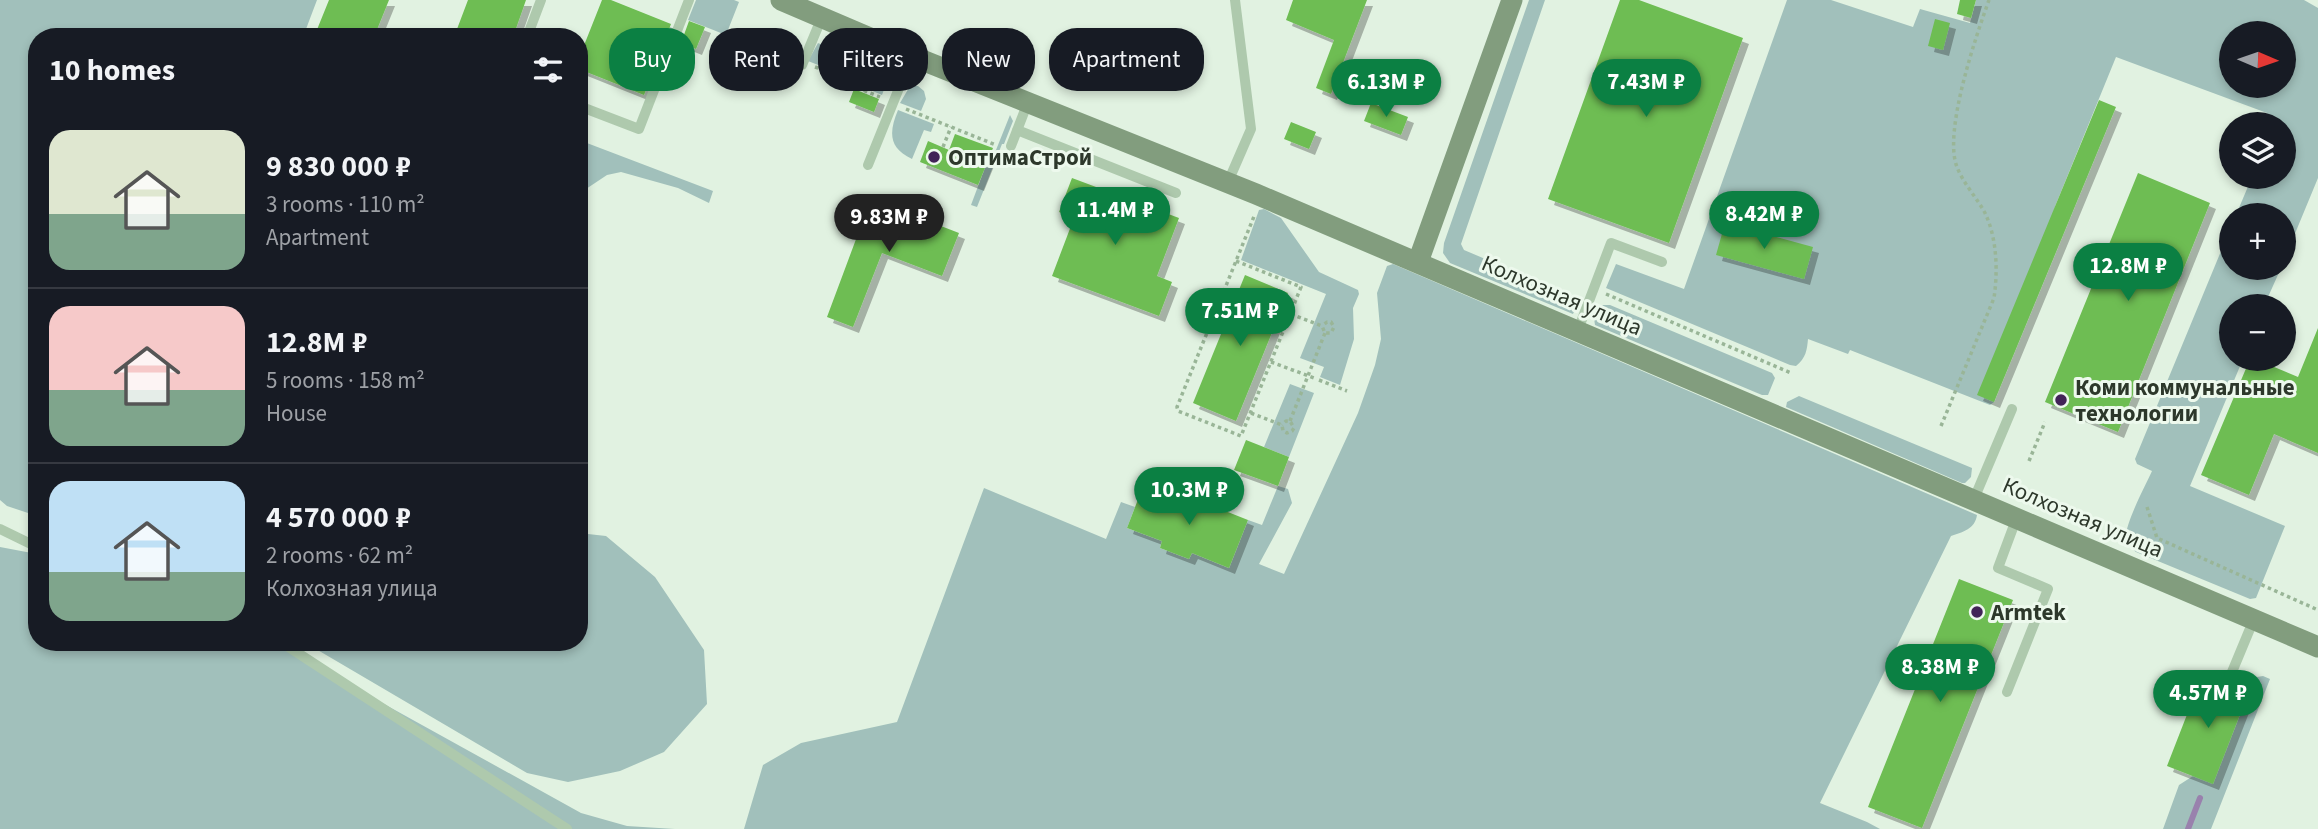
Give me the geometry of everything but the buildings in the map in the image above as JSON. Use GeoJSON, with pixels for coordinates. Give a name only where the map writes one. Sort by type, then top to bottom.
{"type":"FeatureCollection","features":[{"type":"Feature","properties":{"kind":"street","name":"Колхозная улица"},"geometry":{"type":"LineString","coordinates":[[781,0],[810,9],[851,28]]}},
{"type":"Feature","properties":{"kind":"street"},"geometry":{"type":"LineString","coordinates":[[1418,262],[1512,0]]}},
{"type":"Feature","properties":{"kind":"street","name":"Колхозная улица"},"geometry":{"type":"LineString","coordinates":[[928,62],[1228,182],[2318,647]]}},
{"type":"Feature","properties":{"kind":"lane"},"geometry":{"type":"LineString","coordinates":[[530,28],[541,0]]}},
{"type":"Feature","properties":{"kind":"lane"},"geometry":{"type":"LineString","coordinates":[[588,109],[639,129],[689,0]]}},
{"type":"Feature","properties":{"kind":"lane"},"geometry":{"type":"LineString","coordinates":[[1228,182],[1251,130],[1235,0]]}},
{"type":"Feature","properties":{"kind":"lane"},"geometry":{"type":"LineString","coordinates":[[804,55],[810,9]]}},
{"type":"Feature","properties":{"kind":"lane"},"geometry":{"type":"LineString","coordinates":[[868,165],[898,91]]}},
{"type":"Feature","properties":{"kind":"lane"},"geometry":{"type":"LineString","coordinates":[[1011,146],[1028,102]]}},
{"type":"Feature","properties":{"kind":"lane"},"geometry":{"type":"LineString","coordinates":[[1017,130],[1176,193]]}},
{"type":"Feature","properties":{"kind":"lane"},"geometry":{"type":"LineString","coordinates":[[1578,330],[1611,243],[1662,262]]}},
{"type":"Feature","properties":{"kind":"lane"},"geometry":{"type":"LineString","coordinates":[[1975,499],[2012,409]]}},
{"type":"Feature","properties":{"kind":"lane"},"geometry":{"type":"LineString","coordinates":[[2007,692],[2048,589],[1998,568],[2017,517]]}},
{"type":"Feature","properties":{"kind":"lane"},"geometry":{"type":"LineString","coordinates":[[0,529],[28,543]]}},
{"type":"Feature","properties":{"kind":"lane"},"geometry":{"type":"LineString","coordinates":[[2232,672],[2254,619]]}},
{"type":"Feature","properties":{"kind":"lane"},"geometry":{"type":"LineString","coordinates":[[295,651],[567,829]]}},
{"type":"Feature","properties":{"kind":"path"},"geometry":{"type":"LineString","coordinates":[[1941,426],[1994,298],[1997,277],[1995,252],[1986,216],[1956,166],[1955,134],[1970,54],[1989,0]]}},
{"type":"Feature","properties":{"kind":"path"},"geometry":{"type":"LineString","coordinates":[[804,63],[861,84],[866,91],[998,146]]}},
{"type":"Feature","properties":{"kind":"path"},"geometry":{"type":"LineString","coordinates":[[943,147],[951,127]]}},
{"type":"Feature","properties":{"kind":"path"},"geometry":{"type":"LineString","coordinates":[[1236,261],[1301,287],[1241,436],[1178,411],[1177,408],[1236,261],[1255,214]]}},
{"type":"Feature","properties":{"kind":"path"},"geometry":{"type":"LineString","coordinates":[[1593,289],[1791,373]]}},
{"type":"Feature","properties":{"kind":"path"},"geometry":{"type":"LineString","coordinates":[[1290,314],[1322,326],[1325,333],[1290,421]]}},
{"type":"Feature","properties":{"kind":"path"},"geometry":{"type":"LineString","coordinates":[[1322,326],[1329,322],[1334,327],[1331,333],[1325,333]]}},
{"type":"Feature","properties":{"kind":"path"},"geometry":{"type":"LineString","coordinates":[[1271,362],[1347,391]]}},
{"type":"Feature","properties":{"kind":"path"},"geometry":{"type":"LineString","coordinates":[[1251,413],[1282,425]]}},
{"type":"Feature","properties":{"kind":"path"},"geometry":{"type":"LineString","coordinates":[[1282,425],[1290,421]]}},
{"type":"Feature","properties":{"kind":"path"},"geometry":{"type":"LineString","coordinates":[[1282,425],[1283,431],[1290,432],[1294,426],[1290,421]]}},
{"type":"Feature","properties":{"kind":"path"},"geometry":{"type":"LineString","coordinates":[[2029,461],[2045,422]]}},
{"type":"Feature","properties":{"kind":"path"},"geometry":{"type":"LineString","coordinates":[[2147,508],[2157,538],[2318,610]]}},
{"type":"Feature","properties":{"kind":"shaded area"},"geometry":{"type":"Polygon","coordinates":[[[0,0],[317,0],[306,28],[28,28],[28,513],[7,506],[0,500],[0,0]]]}},
{"type":"Feature","properties":{"kind":"shaded area"},"geometry":{"type":"Polygon","coordinates":[[[696,0],[739,2],[729,28],[709,28],[688,20],[696,0]]]}},
{"type":"Feature","properties":{"kind":"shaded area"},"geometry":{"type":"Polygon","coordinates":[[[1529,0],[1545,0],[1461,244],[1464,250],[1580,299],[1573,314],[1450,263],[1443,253],[1444,243],[1529,0]]]}},
{"type":"Feature","properties":{"kind":"shaded area"},"geometry":{"type":"Polygon","coordinates":[[[1787,0],[1831,0],[1913,27],[1920,9],[1970,23],[1976,0],[2304,0],[2318,8],[2318,178],[2296,231],[2296,203],[2241,203],[2247,189],[2296,189],[2296,112],[2264,112],[2227,98],[2296,98],[2296,21],[2219,21],[2219,95],[2116,57],[2056,204],[1994,402],[1990,405],[1850,350],[1848,354],[1808,339],[1802,360],[1796,366],[1790,365],[1606,288],[1616,264],[1684,289],[1787,0]]]}},
{"type":"Feature","properties":{"kind":"shaded area"},"geometry":{"type":"Polygon","coordinates":[[[818,43],[818,65],[808,61],[818,43]]]}},
{"type":"Feature","properties":{"kind":"shaded area"},"geometry":{"type":"Polygon","coordinates":[[[907,91],[924,91],[926,99],[921,111],[900,103],[907,91]]]}},
{"type":"Feature","properties":{"kind":"shaded area"},"geometry":{"type":"Polygon","coordinates":[[[898,110],[934,124],[931,132],[924,130],[912,159],[898,150],[893,139],[893,125],[898,110]]]}},
{"type":"Feature","properties":{"kind":"shaded area"},"geometry":{"type":"Polygon","coordinates":[[[1010,115],[1013,121],[977,207],[971,205],[986,165],[990,165],[1010,115]]]}},
{"type":"Feature","properties":{"kind":"shaded area"},"geometry":{"type":"Polygon","coordinates":[[[588,143],[713,191],[709,203],[678,188],[621,172],[607,175],[588,188],[588,143]]]}},
{"type":"Feature","properties":{"kind":"shaded area"},"geometry":{"type":"Polygon","coordinates":[[[1264,209],[1281,218],[1319,272],[1358,290],[1353,308],[1354,339],[1340,385],[1320,377],[1324,367],[1300,358],[1326,294],[1241,260],[1259,210],[1264,209]]]}},
{"type":"Feature","properties":{"kind":"shaded area"},"geometry":{"type":"Polygon","coordinates":[[[2219,256],[2219,280],[2276,280],[2269,294],[2219,294],[2219,371],[2238,371],[2190,486],[2285,526],[2256,598],[2250,599],[2136,552],[2126,537],[2127,531],[2152,471],[2137,464],[2135,459],[2219,256]]]}},
{"type":"Feature","properties":{"kind":"shaded area"},"geometry":{"type":"Polygon","coordinates":[[[1393,264],[1977,515],[1971,527],[1951,536],[1820,803],[1880,829],[744,829],[763,765],[801,743],[897,722],[984,488],[1106,539],[1121,502],[1135,507],[1127,528],[1162,541],[1160,548],[1189,559],[1192,553],[1229,568],[1248,520],[1262,525],[1278,486],[1288,489],[1292,503],[1259,564],[1284,574],[1358,413],[1375,365],[1381,339],[1377,293],[1387,266],[1393,264]]]}},
{"type":"Feature","properties":{"kind":"shaded area"},"geometry":{"type":"Polygon","coordinates":[[[1603,305],[1610,305],[1772,373],[1775,378],[1768,395],[1762,395],[1595,325],[1594,318],[1603,305]]]}},
{"type":"Feature","properties":{"kind":"shaded area"},"geometry":{"type":"Polygon","coordinates":[[[1290,384],[1314,393],[1289,457],[1264,447],[1290,384]]]}},
{"type":"Feature","properties":{"kind":"shaded area"},"geometry":{"type":"Polygon","coordinates":[[[1799,396],[1972,468],[1971,477],[1962,483],[1786,407],[1787,402],[1799,396]]]}},
{"type":"Feature","properties":{"kind":"shaded area"},"geometry":{"type":"Polygon","coordinates":[[[588,534],[606,536],[655,577],[704,650],[707,704],[664,752],[620,771],[568,782],[527,773],[319,651],[588,651],[588,534]]]}},
{"type":"Feature","properties":{"kind":"shaded area"},"geometry":{"type":"Polygon","coordinates":[[[0,547],[28,552],[28,651],[288,651],[581,813],[627,826],[675,829],[0,829],[0,547]]]}},
{"type":"Feature","properties":{"kind":"shaded area"},"geometry":{"type":"Polygon","coordinates":[[[2257,677],[2270,679],[2211,829],[2163,829],[2179,785],[2193,776],[2213,783],[2248,694],[2257,677]]]}},
{"type":"Feature","properties":{"kind":"waterway"},"geometry":{"type":"LineString","coordinates":[[2188,829],[2200,798]]}},
{"type":"Feature","properties":{"kind":"place","name":"ОптимаСтрой"},"geometry":{"type":"Point","coordinates":[934,157]}},
{"type":"Feature","properties":{"kind":"place","name":"Коми коммунальные технологии"},"geometry":{"type":"Point","coordinates":[2061,400]}},
{"type":"Feature","properties":{"kind":"place","name":"Armtek"},"geometry":{"type":"Point","coordinates":[1977,612]}}]}
